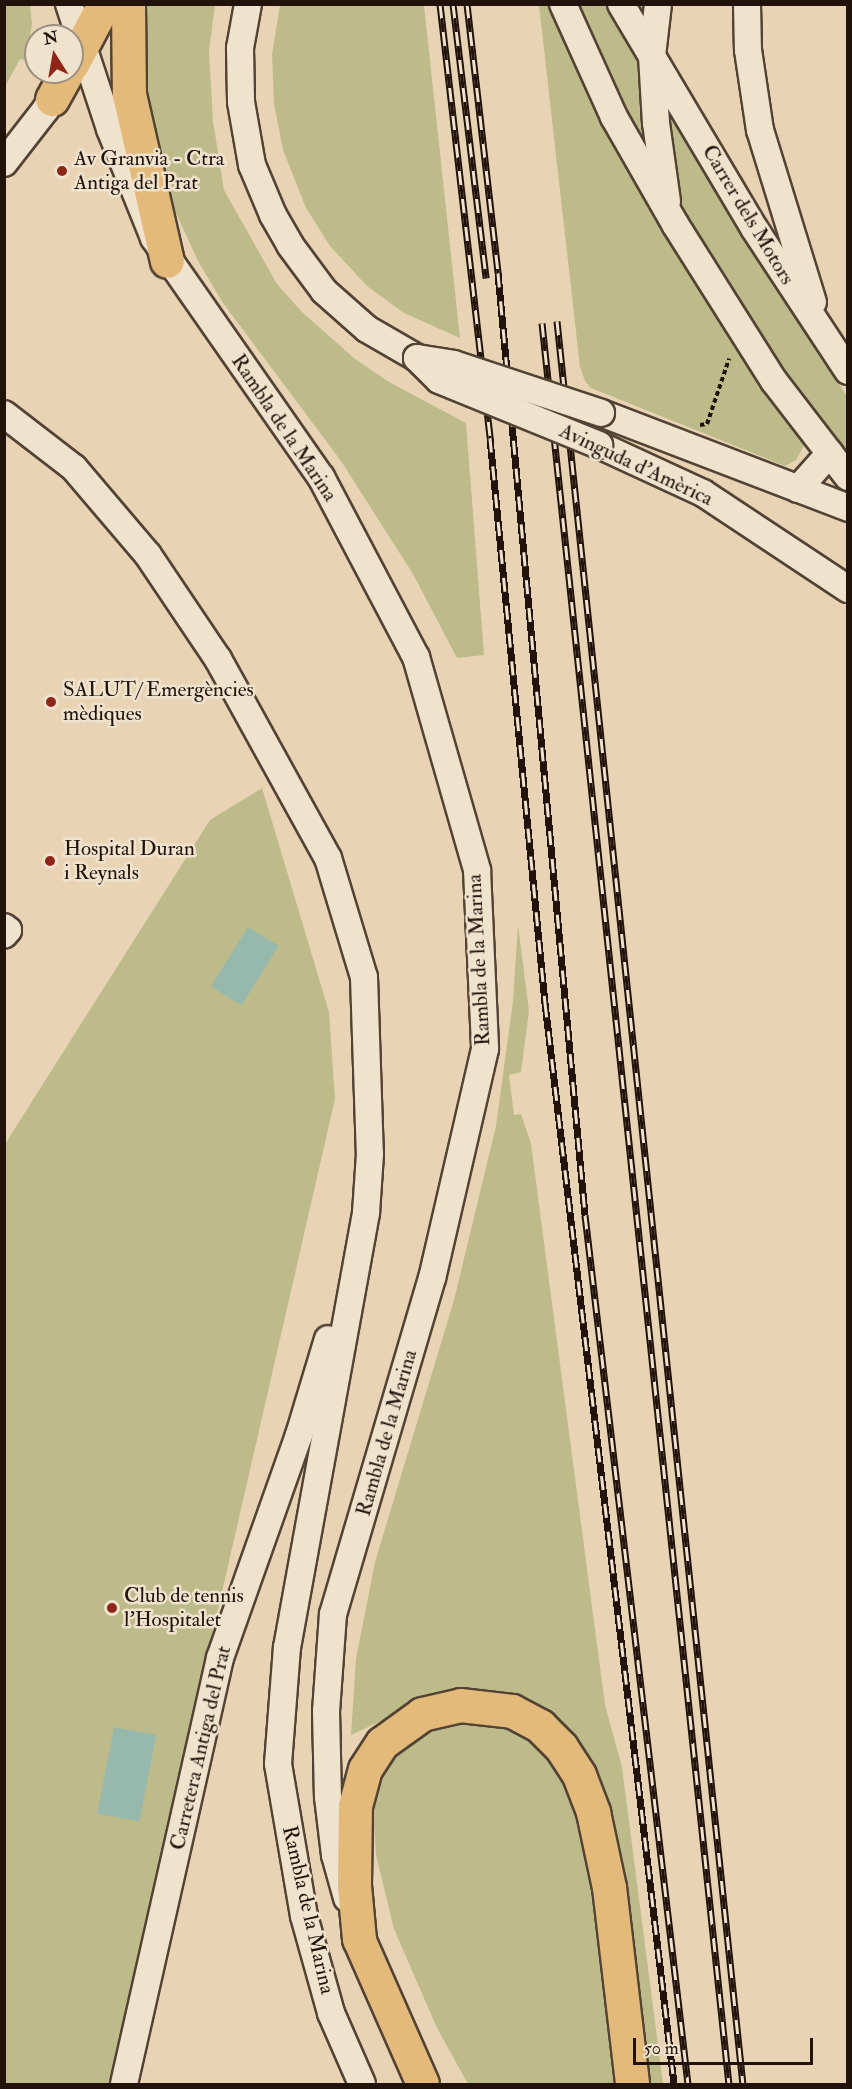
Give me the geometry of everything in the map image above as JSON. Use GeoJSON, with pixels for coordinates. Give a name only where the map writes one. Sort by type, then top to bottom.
{"type":"FeatureCollection","features":[{"type":"Feature","properties":{"kind":"highway"},"geometry":{"type":"LineString","coordinates":[[84,37],[104,4]]}},
{"type":"Feature","properties":{"kind":"highway"},"geometry":{"type":"LineString","coordinates":[[128,4],[129,94],[167,261]]}},
{"type":"Feature","properties":{"kind":"highway"},"geometry":{"type":"LineString","coordinates":[[359,1939],[354,1885],[355,1806],[365,1769],[382,1743],[422,1714],[460,1705],[512,1711],[540,1726],[561,1747],[579,1775],[593,1812],[609,1887],[632,2085]]}},
{"type":"Feature","properties":{"kind":"main road","name":"Rambla de la Marina"},"geometry":{"type":"LineString","coordinates":[[359,1939],[423,2085]]}},
{"type":"Feature","properties":{"kind":"street","name":"Rambla de la Marina"},"geometry":{"type":"LineString","coordinates":[[67,4],[67,24]]}},
{"type":"Feature","properties":{"kind":"street","name":"Avinguda d'Amèrica"},"geometry":{"type":"LineString","coordinates":[[248,4],[240,48],[241,102],[252,165],[273,215],[300,261],[324,291],[367,330],[417,358],[439,380],[599,445],[703,493],[848,589]]}},
{"type":"Feature","properties":{"kind":"street","name":"Carrer dels Motors"},"geometry":{"type":"LineString","coordinates":[[563,4],[614,117],[675,225],[774,381],[848,477]]}},
{"type":"Feature","properties":{"kind":"street","name":"Carrer dels Motors"},"geometry":{"type":"LineString","coordinates":[[621,4],[825,339],[848,371]]}},
{"type":"Feature","properties":{"kind":"street"},"geometry":{"type":"LineString","coordinates":[[652,56],[658,4]]}},
{"type":"Feature","properties":{"kind":"street"},"geometry":{"type":"LineString","coordinates":[[747,4],[748,50],[760,130],[825,339]]}},
{"type":"Feature","properties":{"kind":"street","name":"Carrer dels Motors"},"geometry":{"type":"LineString","coordinates":[[652,56],[662,171],[675,225]]}},
{"type":"Feature","properties":{"kind":"street"},"geometry":{"type":"LineString","coordinates":[[4,164],[55,84]]}},
{"type":"Feature","properties":{"kind":"street","name":"Rambla de la Marina"},"geometry":{"type":"LineString","coordinates":[[80,84],[110,129],[167,261],[321,477],[416,657],[477,870],[485,1049],[432,1278],[333,1614],[326,1711],[328,1797],[335,1855],[359,1939]]}},
{"type":"Feature","properties":{"kind":"street","name":"Avinguda d'Amèrica"},"geometry":{"type":"LineString","coordinates":[[417,358],[454,364],[601,413],[848,508]]}},
{"type":"Feature","properties":{"kind":"street","name":"Rambla de la Marina"},"geometry":{"type":"LineString","coordinates":[[4,414],[74,468],[148,555],[218,659],[328,858],[364,977],[370,1154],[366,1213],[286,1647],[278,1764],[304,1916],[331,2013],[362,2085]]}},
{"type":"Feature","properties":{"kind":"street"},"geometry":{"type":"LineString","coordinates":[[4,423],[30,434]]}},
{"type":"Feature","properties":{"kind":"street"},"geometry":{"type":"LineString","coordinates":[[798,489],[830,453]]}},
{"type":"Feature","properties":{"kind":"street"},"geometry":{"type":"LineString","coordinates":[[4,927],[8,930],[4,935]]}},
{"type":"Feature","properties":{"kind":"street","name":"Carretera Antiga del Prat"},"geometry":{"type":"LineString","coordinates":[[124,2085],[220,1658],[299,1435],[366,1213]]}},
{"type":"Feature","properties":{"kind":"path"},"geometry":{"type":"LineString","coordinates":[[688,421],[707,423],[730,361],[727,352]]}},
{"type":"Feature","properties":{"kind":"shaded area"},"geometry":{"type":"Polygon","coordinates":[[[5,4],[30,5],[32,23],[24,24],[24,60],[20,59],[5,87],[5,4]]]}},
{"type":"Feature","properties":{"kind":"shaded area"},"geometry":{"type":"Polygon","coordinates":[[[140,5],[215,5],[209,51],[213,121],[224,190],[277,284],[301,311],[355,359],[389,382],[466,423],[484,655],[457,658],[413,574],[341,461],[223,303],[198,261],[171,202],[146,125],[140,5]]]}},
{"type":"Feature","properties":{"kind":"shaded area"},"geometry":{"type":"Polygon","coordinates":[[[280,5],[424,5],[460,338],[404,313],[367,286],[330,246],[306,208],[283,150],[274,104],[272,54],[280,5]]]}},
{"type":"Feature","properties":{"kind":"shaded area"},"geometry":{"type":"Polygon","coordinates":[[[539,5],[555,5],[806,442],[796,460],[785,466],[591,388],[585,381],[580,367],[539,5]]]}},
{"type":"Feature","properties":{"kind":"shaded area"},"geometry":{"type":"Polygon","coordinates":[[[571,5],[612,5],[643,57],[654,167],[571,5]]]}},
{"type":"Feature","properties":{"kind":"shaded area"},"geometry":{"type":"Polygon","coordinates":[[[663,91],[847,397],[847,467],[679,213],[663,91]]]}},
{"type":"Feature","properties":{"kind":"shaded area","name":"Club de tennis l'Hospitalet"},"geometry":{"type":"Polygon","coordinates":[[[262,788],[329,1012],[335,1099],[112,2072],[107,2084],[5,2084],[5,1144],[210,820],[262,788]]]}},
{"type":"Feature","properties":{"kind":"shaded area"},"geometry":{"type":"Polygon","coordinates":[[[518,925],[529,1011],[521,1072],[509,1075],[514,1115],[521,1114],[531,1144],[605,1705],[622,1767],[663,2084],[647,2084],[617,1839],[611,1817],[568,1731],[539,1706],[506,1694],[480,1690],[463,1691],[415,1705],[351,1735],[356,1659],[375,1562],[454,1300],[496,1126],[513,1001],[518,925]]]}},
{"type":"Feature","properties":{"kind":"shaded area"},"geometry":{"type":"Polygon","coordinates":[[[487,1721],[530,1736],[545,1751],[573,1800],[583,1828],[597,1911],[615,2084],[468,2084],[437,2028],[394,1929],[376,1855],[373,1811],[378,1782],[396,1752],[420,1737],[449,1725],[487,1721]]]}},
{"type":"Feature","properties":{"kind":"water"},"geometry":{"type":"Polygon","coordinates":[[[248,927],[279,946],[241,1005],[211,986],[248,927]]]}},
{"type":"Feature","properties":{"kind":"water"},"geometry":{"type":"Polygon","coordinates":[[[114,1727],[156,1735],[139,1822],[97,1813],[114,1727]]]}},
{"type":"Feature","properties":{"kind":"railway"},"geometry":{"type":"LineString","coordinates":[[440,4],[490,438],[545,1003],[674,2084]]}},
{"type":"Feature","properties":{"kind":"railway"},"geometry":{"type":"LineString","coordinates":[[453,4],[486,278]]}},
{"type":"Feature","properties":{"kind":"railway"},"geometry":{"type":"LineString","coordinates":[[467,4],[498,273],[585,1215],[688,2084]]}},
{"type":"Feature","properties":{"kind":"railway"},"geometry":{"type":"LineString","coordinates":[[557,321],[743,2084]]}},
{"type":"Feature","properties":{"kind":"railway"},"geometry":{"type":"LineString","coordinates":[[542,323],[729,2084]]}},
{"type":"Feature","properties":{"kind":"place","name":"Av Granvia - Ctra Antiga del Prat"},"geometry":{"type":"Point","coordinates":[62,171]}},
{"type":"Feature","properties":{"kind":"place","name":"SALUT/ Emergències mèdiques"},"geometry":{"type":"Point","coordinates":[51,702]}},
{"type":"Feature","properties":{"kind":"place","name":"Hospital Duran i Reynals"},"geometry":{"type":"Point","coordinates":[50,861]}},
{"type":"Feature","properties":{"kind":"place","name":"Club de tennis l'Hospitalet"},"geometry":{"type":"Point","coordinates":[112,1608]}}]}
